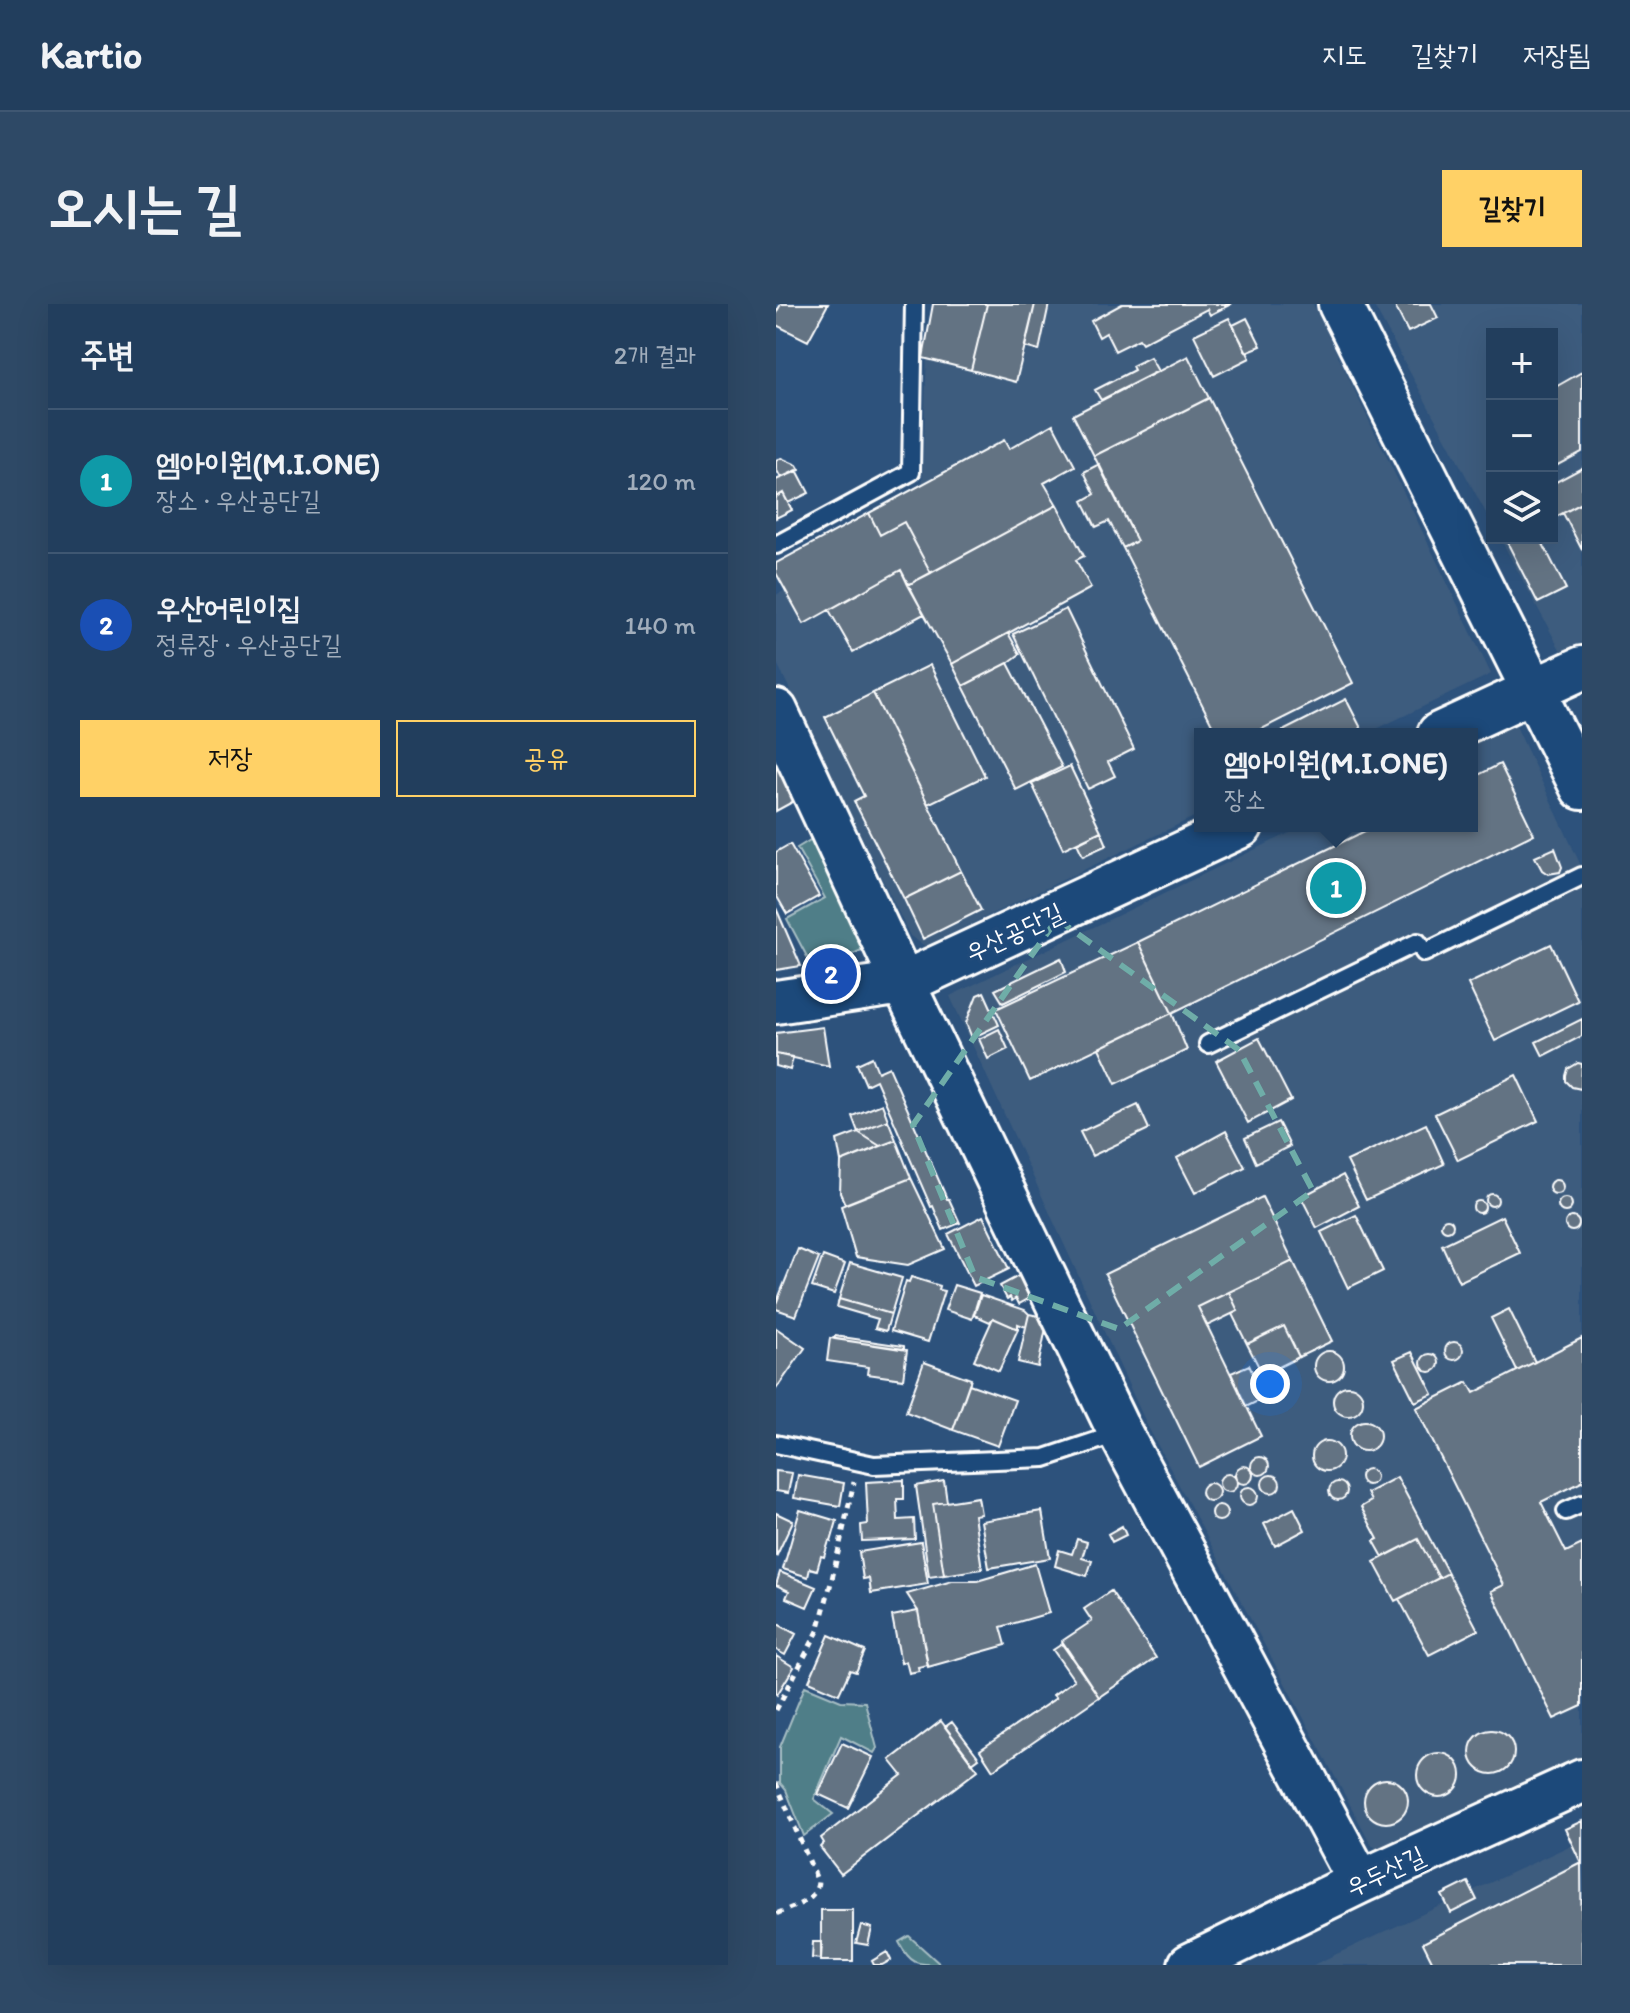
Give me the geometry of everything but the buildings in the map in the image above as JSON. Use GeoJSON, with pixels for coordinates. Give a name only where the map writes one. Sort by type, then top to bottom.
{"type":"FeatureCollection","features":[{"type":"Feature","properties":{"kind":"street"},"geometry":{"type":"LineString","coordinates":[[1340,304],[1582,788]]}},
{"type":"Feature","properties":{"kind":"street"},"geometry":{"type":"LineString","coordinates":[[1452,728],[1582,668]]}},
{"type":"Feature","properties":{"kind":"street"},"geometry":{"type":"LineString","coordinates":[[776,711],[903,983],[1121,1433],[1360,1882]]}},
{"type":"Feature","properties":{"kind":"street","name":"우산공단길"},"geometry":{"type":"LineString","coordinates":[[776,1002],[903,983],[1228,832]]}},
{"type":"Feature","properties":{"kind":"street","name":"우두산길"},"geometry":{"type":"LineString","coordinates":[[1190,1965],[1360,1882],[1582,1781]]}},
{"type":"Feature","properties":{"kind":"lane"},"geometry":{"type":"LineString","coordinates":[[776,545],[911,472],[914,304]]}},
{"type":"Feature","properties":{"kind":"lane"},"geometry":{"type":"LineString","coordinates":[[1208,1044],[1418,942],[1424,953],[1582,876]]}},
{"type":"Feature","properties":{"kind":"lane"},"geometry":{"type":"LineString","coordinates":[[776,1444],[874,1465],[1045,1458],[1121,1433]]}},
{"type":"Feature","properties":{"kind":"lane"},"geometry":{"type":"LineString","coordinates":[[1566,1511],[1582,1504]]}},
{"type":"Feature","properties":{"kind":"path"},"geometry":{"type":"LineString","coordinates":[[776,1710],[818,1631],[858,1462]]}},
{"type":"Feature","properties":{"kind":"path"},"geometry":{"type":"LineString","coordinates":[[776,1783],[818,1882],[811,1898],[776,1914]]}},
{"type":"Feature","properties":{"kind":"highlighted area"},"geometry":{"type":"Polygon","coordinates":[[[1057,919],[1239,1050],[1313,1191],[1119,1329],[975,1277],[913,1125],[1057,919]]]}},
{"type":"Feature","properties":{"kind":"shaded area"},"geometry":{"type":"Polygon","coordinates":[[[936,304],[1313,304],[1491,674],[1378,728],[1194,728],[1194,817],[925,946],[910,936],[776,661],[776,595],[921,519],[927,353],[936,304]]]}},
{"type":"Feature","properties":{"kind":"shaded area"},"geometry":{"type":"Polygon","coordinates":[[[1373,304],[1582,304],[1582,645],[1562,653],[1503,544],[1558,544],[1558,328],[1486,328],[1486,513],[1373,304]]]}},
{"type":"Feature","properties":{"kind":"shaded area"},"geometry":{"type":"Polygon","coordinates":[[[1515,724],[1582,868],[1582,1758],[1381,1852],[1371,1844],[1148,1427],[950,996],[1292,832],[1478,832],[1478,742],[1515,724]]]}},
{"type":"Feature","properties":{"kind":"shaded area"},"geometry":{"type":"Polygon","coordinates":[[[1582,1840],[1582,1965],[1313,1965],[1582,1840]]]}},
{"type":"Feature","properties":{"kind":"green space"},"geometry":{"type":"Polygon","coordinates":[[[812,839],[866,948],[842,959],[812,966],[787,919],[825,898],[797,848],[812,839]]]}},
{"type":"Feature","properties":{"kind":"green space"},"geometry":{"type":"Polygon","coordinates":[[[805,1686],[841,1701],[865,1702],[877,1748],[874,1753],[841,1736],[814,1799],[833,1814],[804,1836],[786,1790],[780,1783],[780,1747],[805,1686]]]}},
{"type":"Feature","properties":{"kind":"green space"},"geometry":{"type":"Polygon","coordinates":[[[909,1936],[941,1965],[920,1964],[911,1959],[899,1942],[909,1936]]]}},
{"type":"Feature","properties":{"kind":"place","name":"엠아이원(M.I.ONE)"},"geometry":{"type":"Point","coordinates":[1336,888]}},
{"type":"Feature","properties":{"kind":"place","name":"우산어린이집"},"geometry":{"type":"Point","coordinates":[831,974]}}]}
